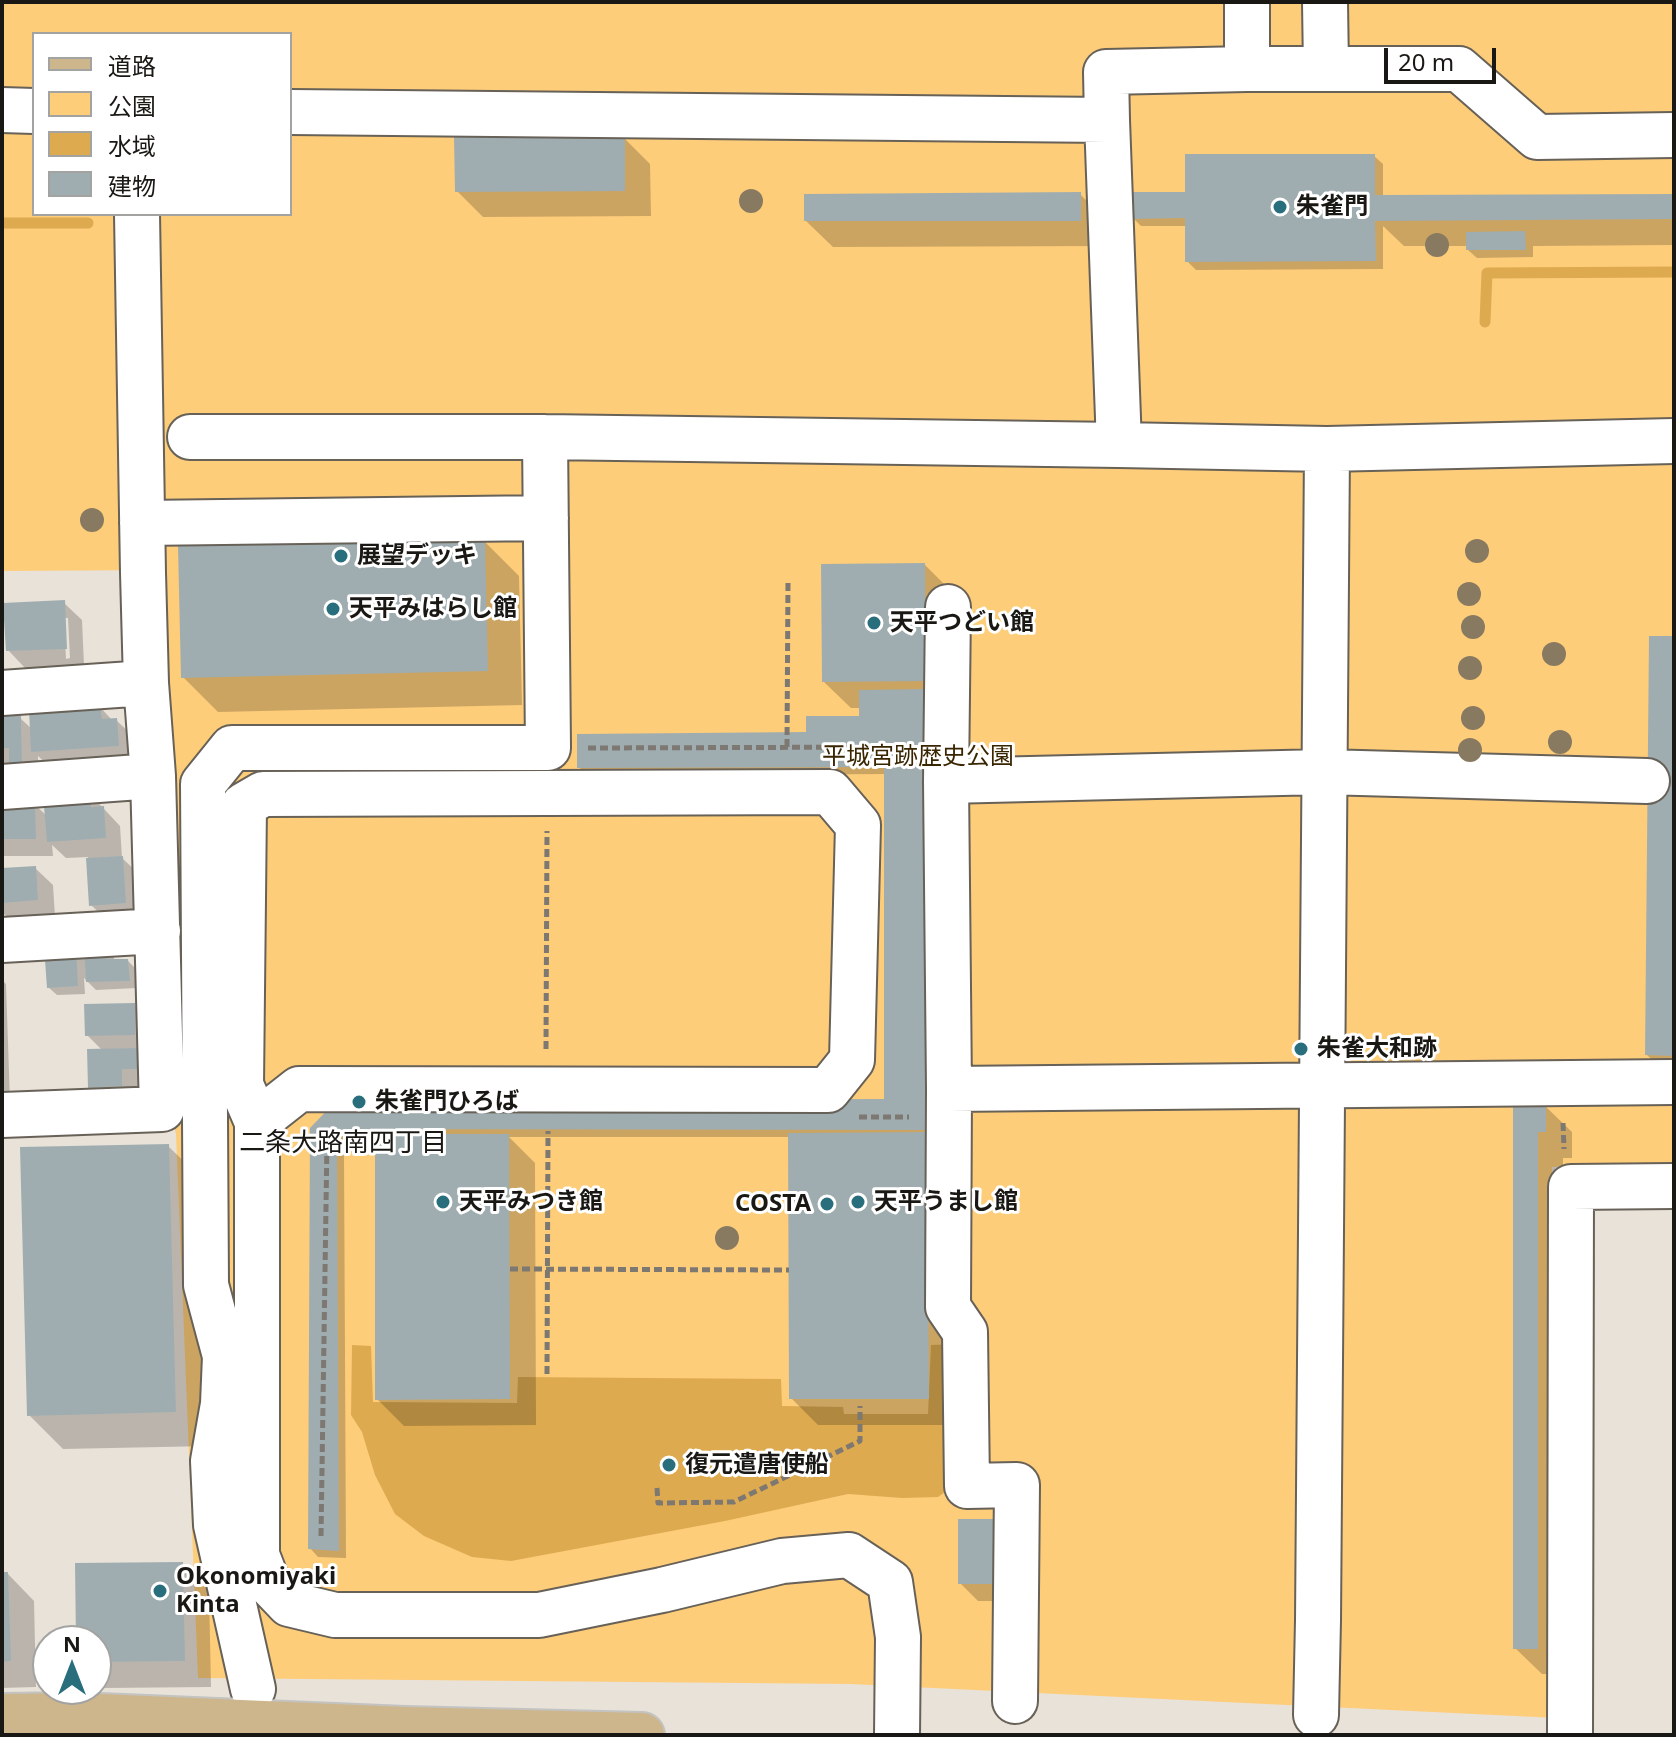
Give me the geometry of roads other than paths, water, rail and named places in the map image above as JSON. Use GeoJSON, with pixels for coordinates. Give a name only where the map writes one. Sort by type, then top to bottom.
{"type":"FeatureCollection","features":[{"type":"Feature","properties":{"kind":"main road"},"geometry":{"type":"LineString","coordinates":[[2,1716],[76,1715],[642,1735]]}},
{"type":"Feature","properties":{"kind":"street"},"geometry":{"type":"LineString","coordinates":[[1247,2],[1247,69]]}},
{"type":"Feature","properties":{"kind":"street"},"geometry":{"type":"LineString","coordinates":[[1325,2],[1326,69]]}},
{"type":"Feature","properties":{"kind":"street"},"geometry":{"type":"LineString","coordinates":[[1119,445],[1106,72],[1459,69],[1537,137],[1674,135]]}},
{"type":"Feature","properties":{"kind":"street"},"geometry":{"type":"LineString","coordinates":[[2,110],[32,111]]}},
{"type":"Feature","properties":{"kind":"street"},"geometry":{"type":"LineString","coordinates":[[292,112],[1107,120]]}},
{"type":"Feature","properties":{"kind":"street"},"geometry":{"type":"LineString","coordinates":[[2,1115],[162,1109],[153,776],[146,683],[137,216]]}},
{"type":"Feature","properties":{"kind":"street"},"geometry":{"type":"LineString","coordinates":[[190,437],[545,437],[1327,449],[1674,441]]}},
{"type":"Feature","properties":{"kind":"street"},"geometry":{"type":"LineString","coordinates":[[253,1689],[216,1525],[213,1461],[223,1404],[225,1356],[206,1285],[203,784],[232,748],[548,748],[545,437]]}},
{"type":"Feature","properties":{"kind":"street"},"geometry":{"type":"LineString","coordinates":[[1316,1715],[1327,449]]}},
{"type":"Feature","properties":{"kind":"street"},"geometry":{"type":"LineString","coordinates":[[142,523],[546,518]]}},
{"type":"Feature","properties":{"kind":"street"},"geometry":{"type":"LineString","coordinates":[[948,607],[948,1307],[965,1332],[967,1486],[1017,1485],[1015,1701]]}},
{"type":"Feature","properties":{"kind":"street"},"geometry":{"type":"LineString","coordinates":[[2,693],[146,683]]}},
{"type":"Feature","properties":{"kind":"street"},"geometry":{"type":"LineString","coordinates":[[946,764],[1647,781]]}},
{"type":"Feature","properties":{"kind":"street"},"geometry":{"type":"LineString","coordinates":[[2,787],[153,776]]}},
{"type":"Feature","properties":{"kind":"street"},"geometry":{"type":"LineString","coordinates":[[257,1122],[299,1089],[828,1090],[852,1060],[858,825],[830,792],[263,794],[244,805],[241,1085],[257,1122],[257,1555],[267,1581],[289,1604],[335,1615],[539,1615],[782,1561],[849,1555],[890,1582],[898,1637],[897,1735]]}},
{"type":"Feature","properties":{"kind":"street"},"geometry":{"type":"LineString","coordinates":[[2,940],[158,931]]}},
{"type":"Feature","properties":{"kind":"street"},"geometry":{"type":"LineString","coordinates":[[949,1089],[1674,1082]]}},
{"type":"Feature","properties":{"kind":"street"},"geometry":{"type":"LineString","coordinates":[[1570,1735],[1571,1187],[1674,1186]]}},
{"type":"Feature","properties":{"kind":"water"},"geometry":{"type":"Polygon","coordinates":[[[960,1344],[952,1487],[938,1497],[848,1494],[725,1521],[511,1561],[472,1557],[424,1536],[395,1514],[375,1475],[362,1432],[351,1415],[352,1345],[371,1346],[373,1402],[517,1403],[518,1377],[781,1379],[782,1406],[843,1407],[844,1414],[928,1414],[931,1345],[960,1344]]]}},
{"type":"Feature","properties":{"kind":"waterway"},"geometry":{"type":"LineString","coordinates":[[2,223],[88,223]]}},
{"type":"Feature","properties":{"kind":"waterway"},"geometry":{"type":"LineString","coordinates":[[1485,322],[1487,273],[1674,272]]}},
{"type":"Feature","properties":{"kind":"place","name":"朱雀門"},"geometry":{"type":"Point","coordinates":[1280,207]}},
{"type":"Feature","properties":{"kind":"place","name":"展望デッキ"},"geometry":{"type":"Point","coordinates":[341,556]}},
{"type":"Feature","properties":{"kind":"place","name":"天平みはらし館"},"geometry":{"type":"Point","coordinates":[333,609]}},
{"type":"Feature","properties":{"kind":"place","name":"天平つどい館"},"geometry":{"type":"Point","coordinates":[874,623]}},
{"type":"Feature","properties":{"kind":"place","name":"朱雀大和跡"},"geometry":{"type":"Point","coordinates":[1301,1049]}},
{"type":"Feature","properties":{"kind":"place","name":"朱雀門ひろば"},"geometry":{"type":"Point","coordinates":[359,1102]}},
{"type":"Feature","properties":{"kind":"place","name":"天平みつき館"},"geometry":{"type":"Point","coordinates":[443,1202]}},
{"type":"Feature","properties":{"kind":"place","name":"天平うまし館"},"geometry":{"type":"Point","coordinates":[858,1202]}},
{"type":"Feature","properties":{"kind":"place","name":"COSTA"},"geometry":{"type":"Point","coordinates":[827,1204]}},
{"type":"Feature","properties":{"kind":"place","name":"復元遣唐使船"},"geometry":{"type":"Point","coordinates":[669,1465]}},
{"type":"Feature","properties":{"kind":"place","name":"Okonomiyaki Kinta"},"geometry":{"type":"Point","coordinates":[160,1591]}},
{"type":"Feature","properties":{"kind":"district","name":"二条大路南四丁目"},"geometry":{"type":"Point","coordinates":[343,1144]}},
{"type":"Feature","properties":{"kind":"park label","name":"平城宮跡歴史公園"},"geometry":{"type":"Point","coordinates":[918,757]}}]}
